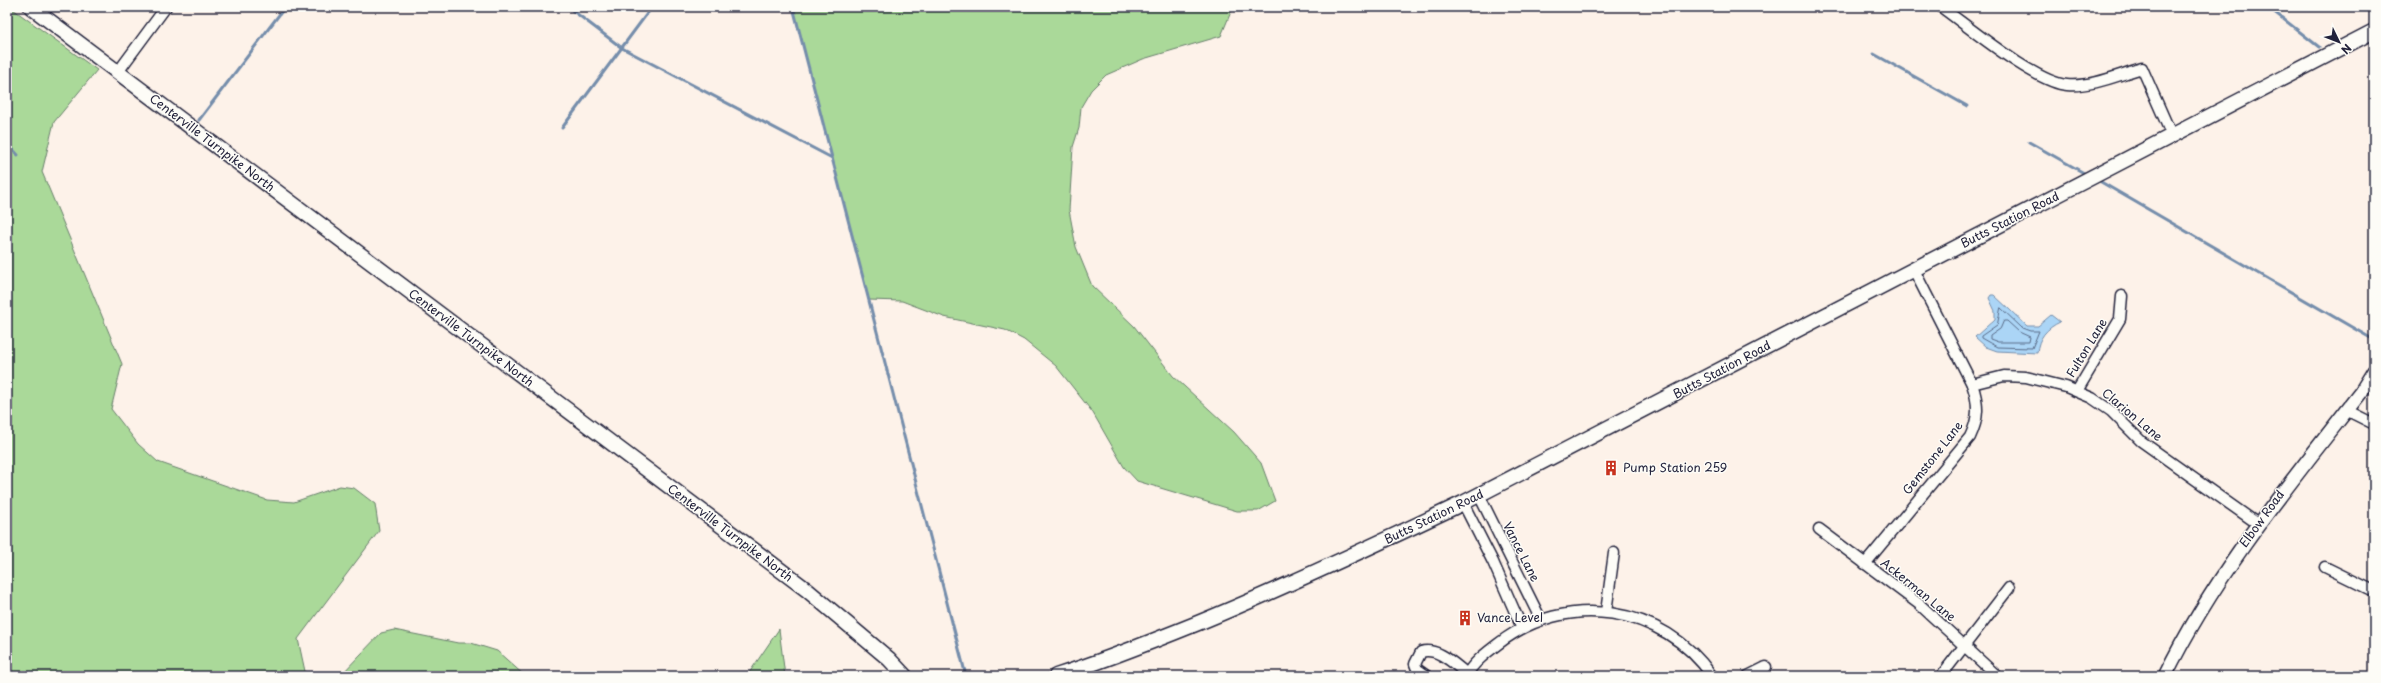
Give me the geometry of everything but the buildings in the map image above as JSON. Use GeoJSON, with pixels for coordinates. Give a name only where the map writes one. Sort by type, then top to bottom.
{"type":"FeatureCollection","features":[{"type":"Feature","properties":{"kind":"main road","name":"Centerville Turnpike North"},"geometry":{"type":"LineString","coordinates":[[31,7],[807,590],[889,659],[906,676]]}},
{"type":"Feature","properties":{"kind":"main road","name":"Butts Station Road"},"geometry":{"type":"LineString","coordinates":[[1056,676],[1116,655],[1255,600],[1338,563],[1463,503],[2374,31]]}},
{"type":"Feature","properties":{"kind":"street"},"geometry":{"type":"LineString","coordinates":[[118,72],[166,7]]}},
{"type":"Feature","properties":{"kind":"street"},"geometry":{"type":"LineString","coordinates":[[1941,7],[2026,68],[2055,83],[2078,85],[2142,68],[2172,136]]}},
{"type":"Feature","properties":{"kind":"street","name":"Gemstone Lane"},"geometry":{"type":"LineString","coordinates":[[1865,564],[1970,437],[1975,426],[1978,410],[1972,384],[1914,270]]}},
{"type":"Feature","properties":{"kind":"street","name":"Fulton Lane"},"geometry":{"type":"LineString","coordinates":[[2077,391],[2120,319],[2122,296]]}},
{"type":"Feature","properties":{"kind":"street","name":"Elbow Road"},"geometry":{"type":"LineString","coordinates":[[2165,676],[2188,631],[2258,524],[2346,410],[2374,371]]}},
{"type":"Feature","properties":{"kind":"street","name":"Clarion Lane"},"geometry":{"type":"LineString","coordinates":[[1972,384],[1991,378],[2014,376],[2050,382],[2077,391],[2104,405],[2141,441],[2258,524]]}},
{"type":"Feature","properties":{"kind":"street"},"geometry":{"type":"LineString","coordinates":[[2346,410],[2374,424]]}},
{"type":"Feature","properties":{"kind":"street","name":"Vance Lane"},"geometry":{"type":"LineString","coordinates":[[1479,495],[1541,620]]}},
{"type":"Feature","properties":{"kind":"street"},"geometry":{"type":"LineString","coordinates":[[1463,503],[1493,562],[1522,628]]}},
{"type":"Feature","properties":{"kind":"street","name":"Ackerman Lane"},"geometry":{"type":"LineString","coordinates":[[1819,529],[1919,604],[1996,676]]}},
{"type":"Feature","properties":{"kind":"street"},"geometry":{"type":"LineString","coordinates":[[1606,612],[1614,553]]}},
{"type":"Feature","properties":{"kind":"street"},"geometry":{"type":"LineString","coordinates":[[2325,567],[2374,591]]}},
{"type":"Feature","properties":{"kind":"street"},"geometry":{"type":"LineString","coordinates":[[1941,676],[2009,588]]}},
{"type":"Feature","properties":{"kind":"street"},"geometry":{"type":"LineString","coordinates":[[1427,676],[1417,668],[1415,664],[1420,652],[1427,650],[1440,655],[1467,675],[1489,650],[1522,628],[1541,620],[1584,612],[1606,612],[1630,616],[1651,624],[1667,633],[1698,658],[1712,676]]}},
{"type":"Feature","properties":{"kind":"street"},"geometry":{"type":"LineString","coordinates":[[1748,676],[1766,667]]}},
{"type":"Feature","properties":{"kind":"green space"},"geometry":{"type":"Polygon","coordinates":[[[7,7],[10,7],[97,70],[54,122],[42,172],[122,364],[111,409],[138,444],[158,462],[267,500],[294,502],[340,486],[354,488],[375,504],[379,531],[298,639],[306,676],[7,676],[7,7]]]}},
{"type":"Feature","properties":{"kind":"green space"},"geometry":{"type":"Polygon","coordinates":[[[793,7],[1233,7],[1221,36],[1143,59],[1106,75],[1091,90],[1081,107],[1079,128],[1073,147],[1069,210],[1076,247],[1092,286],[1134,326],[1173,376],[1234,432],[1261,463],[1275,501],[1258,511],[1237,511],[1137,481],[1124,467],[1093,413],[1056,366],[1024,340],[1005,330],[944,317],[902,301],[869,300],[793,7]]]}},
{"type":"Feature","properties":{"kind":"green space"},"geometry":{"type":"Polygon","coordinates":[[[779,629],[785,676],[747,676],[779,629]]]}},
{"type":"Feature","properties":{"kind":"green space"},"geometry":{"type":"Polygon","coordinates":[[[394,630],[458,643],[471,643],[497,651],[525,676],[340,676],[381,633],[394,630]]]}},
{"type":"Feature","properties":{"kind":"water"},"geometry":{"type":"Polygon","coordinates":[[[1991,295],[1994,295],[2027,326],[2038,326],[2051,315],[2060,322],[2047,330],[2041,338],[2037,353],[1997,351],[1986,347],[1975,337],[1995,319],[1995,311],[1989,298],[1991,295]]]}},
{"type":"Feature","properties":{"kind":"waterway"},"geometry":{"type":"LineString","coordinates":[[199,120],[285,7]]}},
{"type":"Feature","properties":{"kind":"waterway"},"geometry":{"type":"LineString","coordinates":[[568,7],[622,48],[832,158]]}},
{"type":"Feature","properties":{"kind":"waterway"},"geometry":{"type":"LineString","coordinates":[[562,128],[652,7]]}},
{"type":"Feature","properties":{"kind":"waterway"},"geometry":{"type":"LineString","coordinates":[[793,7],[966,676]]}},
{"type":"Feature","properties":{"kind":"waterway"},"geometry":{"type":"LineString","coordinates":[[2268,7],[2319,47]]}},
{"type":"Feature","properties":{"kind":"waterway"},"geometry":{"type":"LineString","coordinates":[[1874,54],[1967,106]]}},
{"type":"Feature","properties":{"kind":"waterway"},"geometry":{"type":"LineString","coordinates":[[2029,142],[2084,173]]}},
{"type":"Feature","properties":{"kind":"waterway"},"geometry":{"type":"LineString","coordinates":[[7,143],[18,155]]}},
{"type":"Feature","properties":{"kind":"waterway"},"geometry":{"type":"LineString","coordinates":[[2101,182],[2374,340]]}},
{"type":"Feature","properties":{"kind":"place","name":"Pump Station 259"},"geometry":{"type":"Point","coordinates":[1611,468]}},
{"type":"Feature","properties":{"kind":"place","name":"Vance Level"},"geometry":{"type":"Point","coordinates":[1465,618]}}]}
